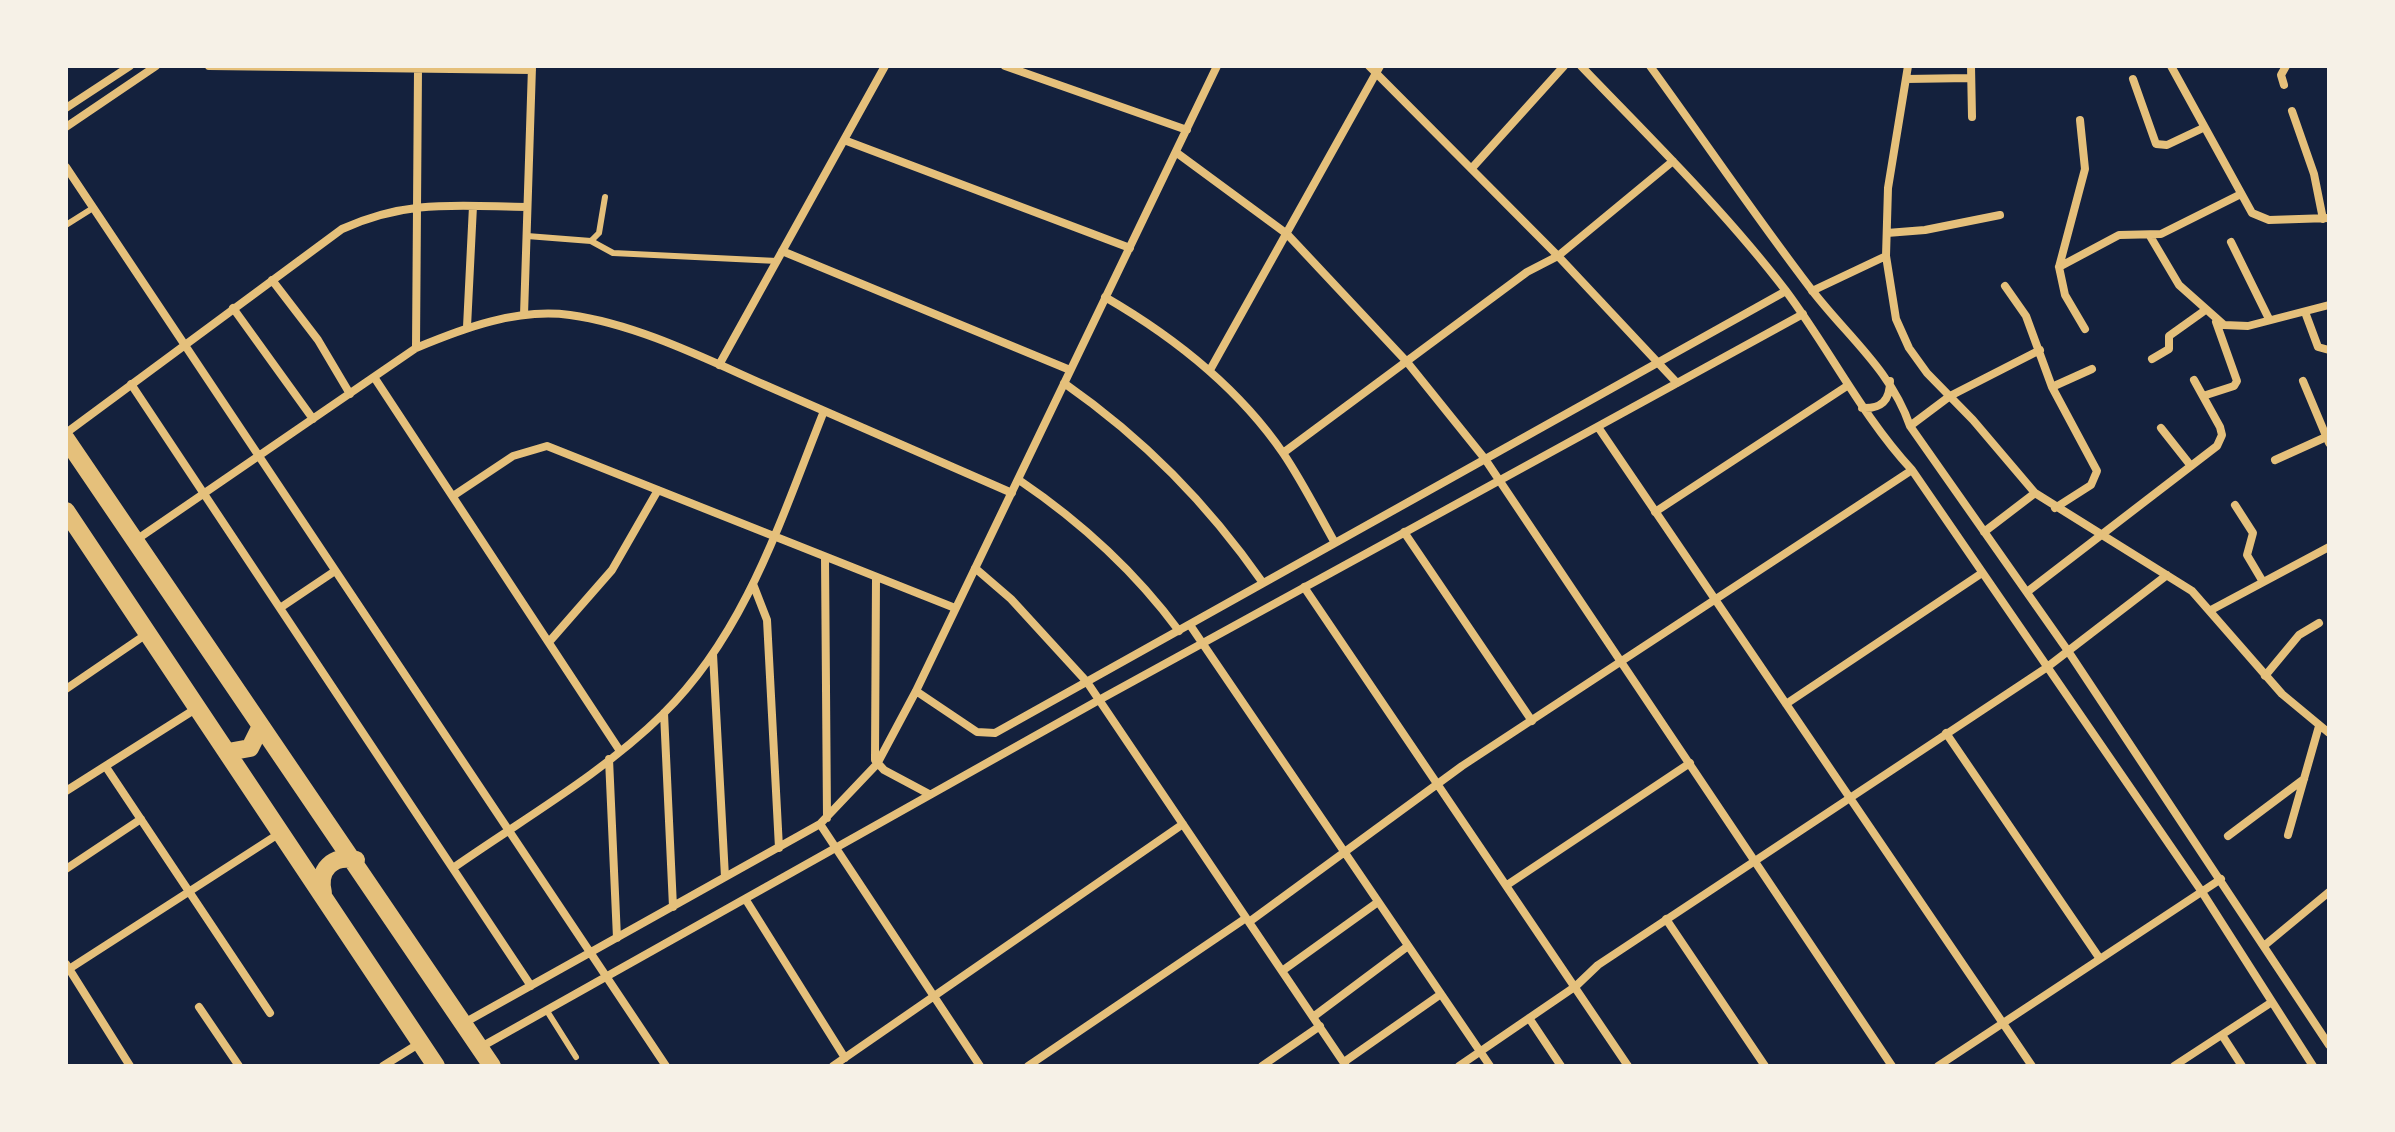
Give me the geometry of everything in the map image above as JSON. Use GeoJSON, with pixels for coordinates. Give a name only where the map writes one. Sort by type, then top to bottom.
{"type":"FeatureCollection","features":[{"type":"Feature","properties":{"kind":"main road"},"geometry":{"type":"LineString","coordinates":[[66,436],[261,726],[356,860],[492,1066]]}},
{"type":"Feature","properties":{"kind":"main road"},"geometry":{"type":"LineString","coordinates":[[66,511],[436,1066]]}},
{"type":"Feature","properties":{"kind":"main road"},"geometry":{"type":"LineString","coordinates":[[228,752],[250,748],[261,726]]}},
{"type":"Feature","properties":{"kind":"main road"},"geometry":{"type":"LineString","coordinates":[[323,893],[320,885],[325,868],[339,859],[356,860]]}},
{"type":"Feature","properties":{"kind":"street"},"geometry":{"type":"LineString","coordinates":[[66,108],[130,66]]}},
{"type":"Feature","properties":{"kind":"street"},"geometry":{"type":"LineString","coordinates":[[66,127],[156,66]]}},
{"type":"Feature","properties":{"kind":"street"},"geometry":{"type":"LineString","coordinates":[[209,66],[532,68],[524,315]]}},
{"type":"Feature","properties":{"kind":"street"},"geometry":{"type":"LineString","coordinates":[[719,365],[885,66]]}},
{"type":"Feature","properties":{"kind":"street"},"geometry":{"type":"LineString","coordinates":[[1005,66],[1187,130]]}},
{"type":"Feature","properties":{"kind":"street"},"geometry":{"type":"LineString","coordinates":[[464,1023],[824,821],[877,764],[1019,480],[1217,66]]}},
{"type":"Feature","properties":{"kind":"street"},"geometry":{"type":"LineString","coordinates":[[1369,66],[1379,68],[1677,383]]}},
{"type":"Feature","properties":{"kind":"street"},"geometry":{"type":"LineString","coordinates":[[1472,168],[1564,66]]}},
{"type":"Feature","properties":{"kind":"street"},"geometry":{"type":"LineString","coordinates":[[1581,66],[1732,224],[1803,314],[1862,408],[1912,470],[2202,892],[2313,1066]]}},
{"type":"Feature","properties":{"kind":"street"},"geometry":{"type":"LineString","coordinates":[[1650,66],[1812,291],[1890,380],[1903,402],[1910,426],[2068,651],[2329,1045]]}},
{"type":"Feature","properties":{"kind":"street"},"geometry":{"type":"LineString","coordinates":[[1908,66],[1888,188],[1886,256],[1896,319],[1909,348],[1927,373],[2035,493],[2192,591],[2265,676],[2329,733]]}},
{"type":"Feature","properties":{"kind":"street"},"geometry":{"type":"LineString","coordinates":[[1971,66],[1972,117]]}},
{"type":"Feature","properties":{"kind":"street"},"geometry":{"type":"LineString","coordinates":[[2171,66],[2252,213],[2261,218],[2326,219],[2292,111]]}},
{"type":"Feature","properties":{"kind":"street"},"geometry":{"type":"LineString","coordinates":[[2284,85],[2281,75],[2286,66]]}},
{"type":"Feature","properties":{"kind":"street"},"geometry":{"type":"LineString","coordinates":[[1210,370],[1379,68]]}},
{"type":"Feature","properties":{"kind":"street"},"geometry":{"type":"LineString","coordinates":[[416,348],[418,69]]}},
{"type":"Feature","properties":{"kind":"street"},"geometry":{"type":"LineString","coordinates":[[1906,79],[1970,78]]}},
{"type":"Feature","properties":{"kind":"street"},"geometry":{"type":"LineString","coordinates":[[2133,79],[2156,144],[2167,145],[2203,128]]}},
{"type":"Feature","properties":{"kind":"street"},"geometry":{"type":"LineString","coordinates":[[2080,120],[2085,169],[2059,267],[2065,295],[2085,329]]}},
{"type":"Feature","properties":{"kind":"street"},"geometry":{"type":"LineString","coordinates":[[844,140],[1130,248]]}},
{"type":"Feature","properties":{"kind":"street"},"geometry":{"type":"LineString","coordinates":[[1177,153],[1287,234],[1407,362],[1485,459],[1892,1066]]}},
{"type":"Feature","properties":{"kind":"street"},"geometry":{"type":"LineString","coordinates":[[1283,453],[1538,264],[1558,256],[1673,161]]}},
{"type":"Feature","properties":{"kind":"street"},"geometry":{"type":"LineString","coordinates":[[66,167],[666,1066]]}},
{"type":"Feature","properties":{"kind":"street"},"geometry":{"type":"LineString","coordinates":[[2059,267],[2119,235],[2161,234],[2241,194]]}},
{"type":"Feature","properties":{"kind":"street"},"geometry":{"type":"LineString","coordinates":[[66,436],[183,344],[342,229],[388,210],[417,205],[527,207]]}},
{"type":"Feature","properties":{"kind":"street"},"geometry":{"type":"LineString","coordinates":[[467,327],[473,206]]}},
{"type":"Feature","properties":{"kind":"street"},"geometry":{"type":"LineString","coordinates":[[1887,233],[1962,224],[2000,215]]}},
{"type":"Feature","properties":{"kind":"street"},"geometry":{"type":"LineString","coordinates":[[2150,236],[2163,263],[2216,322],[2237,381],[2234,386],[2203,396]]}},
{"type":"Feature","properties":{"kind":"street"},"geometry":{"type":"LineString","coordinates":[[2231,242],[2269,319]]}},
{"type":"Feature","properties":{"kind":"street"},"geometry":{"type":"LineString","coordinates":[[782,251],[1070,370]]}},
{"type":"Feature","properties":{"kind":"street"},"geometry":{"type":"LineString","coordinates":[[1812,291],[1886,256]]}},
{"type":"Feature","properties":{"kind":"street"},"geometry":{"type":"LineString","coordinates":[[272,280],[318,340],[350,394]]}},
{"type":"Feature","properties":{"kind":"street"},"geometry":{"type":"LineString","coordinates":[[2005,286],[2026,316],[2052,387],[2097,471],[2091,485],[2055,508]]}},
{"type":"Feature","properties":{"kind":"street"},"geometry":{"type":"LineString","coordinates":[[916,691],[977,732],[986,734],[1003,729],[1786,291]]}},
{"type":"Feature","properties":{"kind":"street"},"geometry":{"type":"LineString","coordinates":[[1105,297],[1143,319],[1210,370],[1283,453],[1335,543]]}},
{"type":"Feature","properties":{"kind":"street"},"geometry":{"type":"LineString","coordinates":[[2216,322],[2240,328],[2329,305]]}},
{"type":"Feature","properties":{"kind":"street"},"geometry":{"type":"LineString","coordinates":[[233,308],[313,419]]}},
{"type":"Feature","properties":{"kind":"street"},"geometry":{"type":"LineString","coordinates":[[2152,359],[2169,349],[2169,336],[2204,311]]}},
{"type":"Feature","properties":{"kind":"street"},"geometry":{"type":"LineString","coordinates":[[2305,312],[2318,347],[2329,350]]}},
{"type":"Feature","properties":{"kind":"street"},"geometry":{"type":"LineString","coordinates":[[480,1048],[837,849],[929,794],[1803,314]]}},
{"type":"Feature","properties":{"kind":"street"},"geometry":{"type":"LineString","coordinates":[[136,540],[416,348],[467,327],[524,315],[569,315],[617,326],[719,365],[1012,493]]}},
{"type":"Feature","properties":{"kind":"street"},"geometry":{"type":"LineString","coordinates":[[1910,426],[1950,396],[2040,350]]}},
{"type":"Feature","properties":{"kind":"street"},"geometry":{"type":"LineString","coordinates":[[2052,387],[2092,369]]}},
{"type":"Feature","properties":{"kind":"street"},"geometry":{"type":"LineString","coordinates":[[374,377],[620,751]]}},
{"type":"Feature","properties":{"kind":"street"},"geometry":{"type":"LineString","coordinates":[[1862,408],[1875,408],[1884,403],[1890,393],[1890,380]]}},
{"type":"Feature","properties":{"kind":"street"},"geometry":{"type":"LineString","coordinates":[[2027,592],[2222,439],[2220,427],[2194,380]]}},
{"type":"Feature","properties":{"kind":"street"},"geometry":{"type":"LineString","coordinates":[[2275,460],[2327,440],[2303,381]]}},
{"type":"Feature","properties":{"kind":"street"},"geometry":{"type":"LineString","coordinates":[[1064,383],[1111,416],[1165,462],[1231,536],[1263,583]]}},
{"type":"Feature","properties":{"kind":"street"},"geometry":{"type":"LineString","coordinates":[[131,384],[531,986]]}},
{"type":"Feature","properties":{"kind":"street"},"geometry":{"type":"LineString","coordinates":[[1655,512],[1847,386]]}},
{"type":"Feature","properties":{"kind":"street"},"geometry":{"type":"LineString","coordinates":[[453,868],[620,751],[664,713],[713,653],[753,584],[824,411]]}},
{"type":"Feature","properties":{"kind":"street"},"geometry":{"type":"LineString","coordinates":[[1598,427],[2032,1066]]}},
{"type":"Feature","properties":{"kind":"street"},"geometry":{"type":"LineString","coordinates":[[2161,428],[2191,466]]}},
{"type":"Feature","properties":{"kind":"street"},"geometry":{"type":"LineString","coordinates":[[453,496],[513,456],[547,446],[955,608]]}},
{"type":"Feature","properties":{"kind":"street"},"geometry":{"type":"LineString","coordinates":[[1028,1066],[1346,854],[1532,721],[1912,470]]}},
{"type":"Feature","properties":{"kind":"street"},"geometry":{"type":"LineString","coordinates":[[1019,480],[1057,505],[1123,562],[1179,631]]}},
{"type":"Feature","properties":{"kind":"street"},"geometry":{"type":"LineString","coordinates":[[549,642],[612,570],[658,490]]}},
{"type":"Feature","properties":{"kind":"street"},"geometry":{"type":"LineString","coordinates":[[1984,532],[2035,493]]}},
{"type":"Feature","properties":{"kind":"street"},"geometry":{"type":"LineString","coordinates":[[2235,505],[2253,533],[2247,555],[2263,582]]}},
{"type":"Feature","properties":{"kind":"street"},"geometry":{"type":"LineString","coordinates":[[1404,532],[1532,721]]}},
{"type":"Feature","properties":{"kind":"street"},"geometry":{"type":"LineString","coordinates":[[2211,610],[2329,547]]}},
{"type":"Feature","properties":{"kind":"street"},"geometry":{"type":"LineString","coordinates":[[825,558],[824,821],[837,849],[980,1066]]}},
{"type":"Feature","properties":{"kind":"street"},"geometry":{"type":"LineString","coordinates":[[975,568],[1011,599],[1087,682],[1345,1064],[1441,994]]}},
{"type":"Feature","properties":{"kind":"street"},"geometry":{"type":"LineString","coordinates":[[280,608],[335,571]]}},
{"type":"Feature","properties":{"kind":"street"},"geometry":{"type":"LineString","coordinates":[[1786,704],[1982,573]]}},
{"type":"Feature","properties":{"kind":"street"},"geometry":{"type":"LineString","coordinates":[[1459,1066],[1576,986],[1588,972],[1666,919],[2046,668],[2167,575]]}},
{"type":"Feature","properties":{"kind":"street"},"geometry":{"type":"LineString","coordinates":[[876,577],[877,764]]}},
{"type":"Feature","properties":{"kind":"street"},"geometry":{"type":"LineString","coordinates":[[753,584],[767,620],[779,848]]}},
{"type":"Feature","properties":{"kind":"street"},"geometry":{"type":"LineString","coordinates":[[1304,587],[1628,1066]]}},
{"type":"Feature","properties":{"kind":"street"},"geometry":{"type":"LineString","coordinates":[[2265,676],[2299,635],[2319,623]]}},
{"type":"Feature","properties":{"kind":"street"},"geometry":{"type":"LineString","coordinates":[[1190,625],[1490,1066]]}},
{"type":"Feature","properties":{"kind":"street"},"geometry":{"type":"LineString","coordinates":[[66,689],[148,633]]}},
{"type":"Feature","properties":{"kind":"street"},"geometry":{"type":"LineString","coordinates":[[713,653],[725,877]]}},
{"type":"Feature","properties":{"kind":"street"},"geometry":{"type":"LineString","coordinates":[[66,791],[197,707]]}},
{"type":"Feature","properties":{"kind":"street"},"geometry":{"type":"LineString","coordinates":[[664,713],[673,907]]}},
{"type":"Feature","properties":{"kind":"street"},"geometry":{"type":"LineString","coordinates":[[2288,835],[2319,726]]}},
{"type":"Feature","properties":{"kind":"street"},"geometry":{"type":"LineString","coordinates":[[1946,733],[2100,959]]}},
{"type":"Feature","properties":{"kind":"street"},"geometry":{"type":"LineString","coordinates":[[609,759],[617,938]]}},
{"type":"Feature","properties":{"kind":"street"},"geometry":{"type":"LineString","coordinates":[[1507,885],[1690,763]]}},
{"type":"Feature","properties":{"kind":"street"},"geometry":{"type":"LineString","coordinates":[[877,764],[929,794]]}},
{"type":"Feature","properties":{"kind":"street"},"geometry":{"type":"LineString","coordinates":[[106,767],[270,1013]]}},
{"type":"Feature","properties":{"kind":"street"},"geometry":{"type":"LineString","coordinates":[[2228,836],[2304,778]]}},
{"type":"Feature","properties":{"kind":"street"},"geometry":{"type":"LineString","coordinates":[[66,869],[141,819]]}},
{"type":"Feature","properties":{"kind":"street"},"geometry":{"type":"LineString","coordinates":[[833,1066],[1183,824]]}},
{"type":"Feature","properties":{"kind":"street"},"geometry":{"type":"LineString","coordinates":[[130,1066],[68,967],[280,832]]}},
{"type":"Feature","properties":{"kind":"street"},"geometry":{"type":"LineString","coordinates":[[1938,1066],[2221,879]]}},
{"type":"Feature","properties":{"kind":"street"},"geometry":{"type":"LineString","coordinates":[[2265,945],[2329,893]]}},
{"type":"Feature","properties":{"kind":"street"},"geometry":{"type":"LineString","coordinates":[[746,900],[845,1058]]}},
{"type":"Feature","properties":{"kind":"street"},"geometry":{"type":"LineString","coordinates":[[1282,971],[1378,902]]}},
{"type":"Feature","properties":{"kind":"street"},"geometry":{"type":"LineString","coordinates":[[1666,919],[1765,1066]]}},
{"type":"Feature","properties":{"kind":"street"},"geometry":{"type":"LineString","coordinates":[[1313,1017],[1408,946]]}},
{"type":"Feature","properties":{"kind":"street"},"geometry":{"type":"LineString","coordinates":[[2174,1066],[2188,1062],[2272,1002]]}},
{"type":"Feature","properties":{"kind":"street"},"geometry":{"type":"LineString","coordinates":[[199,1007],[239,1066]]}},
{"type":"Feature","properties":{"kind":"street"},"geometry":{"type":"LineString","coordinates":[[1529,1018],[1561,1066]]}},
{"type":"Feature","properties":{"kind":"street"},"geometry":{"type":"LineString","coordinates":[[1264,1066],[1320,1026]]}},
{"type":"Feature","properties":{"kind":"street"},"geometry":{"type":"LineString","coordinates":[[2222,1035],[2242,1066]]}},
{"type":"Feature","properties":{"kind":"street"},"geometry":{"type":"LineString","coordinates":[[383,1066],[420,1043]]}},
{"type":"Feature","properties":{"kind":"lane"},"geometry":{"type":"LineString","coordinates":[[591,241],[599,233],[605,197]]}},
{"type":"Feature","properties":{"kind":"lane"},"geometry":{"type":"LineString","coordinates":[[66,225],[93,208]]}},
{"type":"Feature","properties":{"kind":"lane"},"geometry":{"type":"LineString","coordinates":[[527,236],[591,241],[613,253],[777,261]]}},
{"type":"Feature","properties":{"kind":"lane"},"geometry":{"type":"LineString","coordinates":[[547,1011],[576,1057]]}}]}
